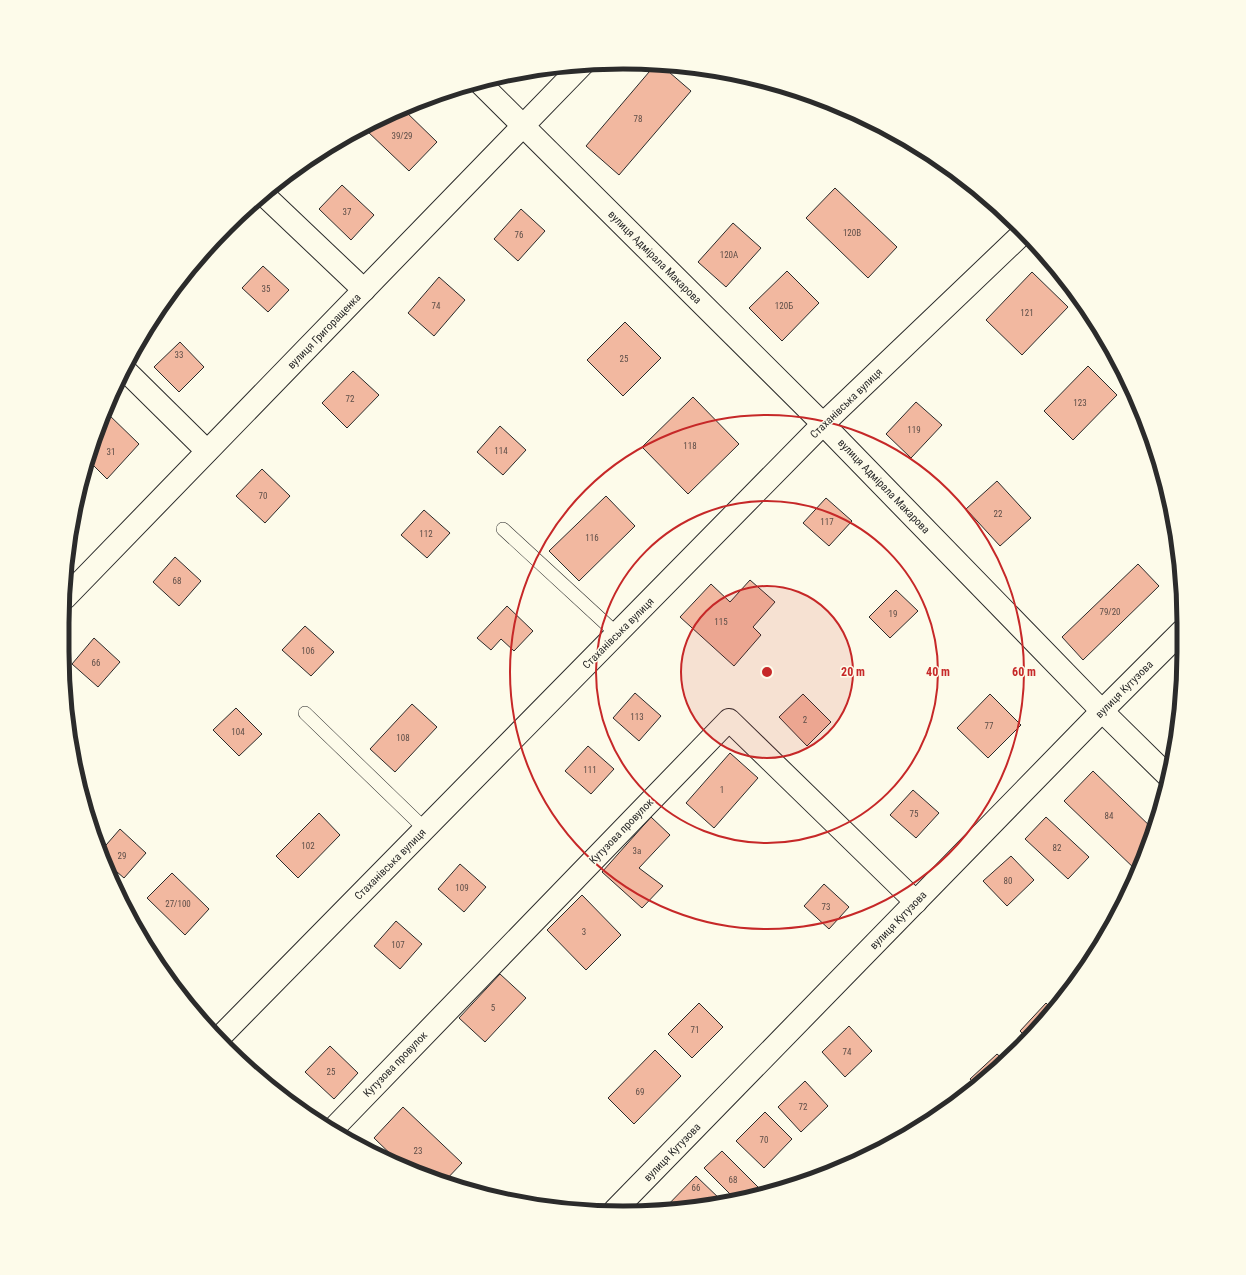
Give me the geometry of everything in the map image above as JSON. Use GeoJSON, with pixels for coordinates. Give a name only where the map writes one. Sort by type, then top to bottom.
{"type":"FeatureCollection","features":[{"type":"Feature","properties":{"kind":"street","name":"вулиця Григоращенка"},"geometry":{"type":"LineString","coordinates":[[70,593],[576,71]]}},
{"type":"Feature","properties":{"kind":"street","name":"вулиця Адмірала Макарова"},"geometry":{"type":"LineString","coordinates":[[484,87],[824,424],[1102,711],[1164,771]]}},
{"type":"Feature","properties":{"kind":"street"},"geometry":{"type":"LineString","coordinates":[[268,198],[364,290]]}},
{"type":"Feature","properties":{"kind":"street","name":"Стаханівська вулиця"},"geometry":{"type":"LineString","coordinates":[[222,1035],[824,424],[1020,236]]}},
{"type":"Feature","properties":{"kind":"street"},"geometry":{"type":"LineString","coordinates":[[128,373],[207,451]]}},
{"type":"Feature","properties":{"kind":"street","name":"вулиця Кутузова"},"geometry":{"type":"LineString","coordinates":[[619,1206],[1177,636]]}},
{"type":"Feature","properties":{"kind":"street","name":"Кутузова провулок"},"geometry":{"type":"LineString","coordinates":[[336,1126],[728,720],[916,902]]}},
{"type":"Feature","properties":{"kind":"lane"},"geometry":{"type":"LineString","coordinates":[[503,529],[617,634]]}},
{"type":"Feature","properties":{"kind":"lane"},"geometry":{"type":"LineString","coordinates":[[305,713],[424,830]]}},
{"type":"Feature","properties":{"kind":"building"},"geometry":{"type":"Polygon","coordinates":[[[651,70],[668,71],[691,91],[619,175],[586,146],[651,70]]]}},
{"type":"Feature","properties":{"kind":"building"},"geometry":{"type":"Polygon","coordinates":[[[407,113],[437,142],[409,171],[368,132],[407,113]]]}},
{"type":"Feature","properties":{"kind":"building"},"geometry":{"type":"Polygon","coordinates":[[[342,185],[374,215],[351,240],[319,209],[342,185]]]}},
{"type":"Feature","properties":{"kind":"building"},"geometry":{"type":"Polygon","coordinates":[[[835,188],[897,247],[868,278],[806,218],[835,188]]]}},
{"type":"Feature","properties":{"kind":"building"},"geometry":{"type":"Polygon","coordinates":[[[521,209],[545,231],[518,261],[494,239],[521,209]]]}},
{"type":"Feature","properties":{"kind":"building"},"geometry":{"type":"Polygon","coordinates":[[[733,223],[761,248],[726,287],[698,262],[733,223]]]}},
{"type":"Feature","properties":{"kind":"building"},"geometry":{"type":"Polygon","coordinates":[[[263,266],[289,290],[268,312],[242,288],[263,266]]]}},
{"type":"Feature","properties":{"kind":"building"},"geometry":{"type":"Polygon","coordinates":[[[787,271],[819,303],[782,341],[749,308],[787,271]]]}},
{"type":"Feature","properties":{"kind":"building"},"geometry":{"type":"Polygon","coordinates":[[[1032,272],[1068,307],[1022,355],[986,320],[1032,272]]]}},
{"type":"Feature","properties":{"kind":"building"},"geometry":{"type":"Polygon","coordinates":[[[439,277],[465,300],[434,336],[408,313],[439,277]]]}},
{"type":"Feature","properties":{"kind":"building"},"geometry":{"type":"Polygon","coordinates":[[[625,322],[661,358],[623,396],[587,360],[625,322]]]}},
{"type":"Feature","properties":{"kind":"building"},"geometry":{"type":"Polygon","coordinates":[[[180,342],[204,367],[179,392],[154,367],[180,342]]]}},
{"type":"Feature","properties":{"kind":"building"},"geometry":{"type":"Polygon","coordinates":[[[1088,366],[1117,395],[1073,440],[1044,411],[1088,366]]]}},
{"type":"Feature","properties":{"kind":"building"},"geometry":{"type":"Polygon","coordinates":[[[353,371],[379,395],[347,428],[322,403],[353,371]]]}},
{"type":"Feature","properties":{"kind":"building"},"geometry":{"type":"Polygon","coordinates":[[[693,397],[739,444],[688,494],[642,447],[693,397]]]}},
{"type":"Feature","properties":{"kind":"building"},"geometry":{"type":"Polygon","coordinates":[[[916,402],[942,425],[911,458],[886,434],[916,402]]]}},
{"type":"Feature","properties":{"kind":"building"},"geometry":{"type":"Polygon","coordinates":[[[109,415],[139,444],[107,479],[92,464],[109,415]]]}},
{"type":"Feature","properties":{"kind":"building"},"geometry":{"type":"Polygon","coordinates":[[[500,426],[526,450],[503,475],[477,452],[500,426]]]}},
{"type":"Feature","properties":{"kind":"building"},"geometry":{"type":"Polygon","coordinates":[[[262,469],[290,496],[265,523],[236,496],[262,469]]]}},
{"type":"Feature","properties":{"kind":"building"},"geometry":{"type":"Polygon","coordinates":[[[997,481],[1031,518],[1000,546],[966,509],[997,481]]]}},
{"type":"Feature","properties":{"kind":"building"},"geometry":{"type":"Polygon","coordinates":[[[606,496],[635,526],[579,581],[549,551],[606,496]]]}},
{"type":"Feature","properties":{"kind":"building"},"geometry":{"type":"Polygon","coordinates":[[[826,498],[852,521],[829,546],[803,523],[826,498]]]}},
{"type":"Feature","properties":{"kind":"building"},"geometry":{"type":"Polygon","coordinates":[[[424,510],[450,533],[427,558],[401,535],[424,510]]]}},
{"type":"Feature","properties":{"kind":"building"},"geometry":{"type":"Polygon","coordinates":[[[175,557],[201,581],[179,606],[153,582],[175,557]]]}},
{"type":"Feature","properties":{"kind":"building"},"geometry":{"type":"Polygon","coordinates":[[[1138,564],[1159,586],[1083,660],[1062,637],[1138,564]]]}},
{"type":"Feature","properties":{"kind":"building"},"geometry":{"type":"Polygon","coordinates":[[[750,580],[775,602],[753,627],[761,635],[734,666],[680,617],[711,584],[730,602],[750,580]]]}},
{"type":"Feature","properties":{"kind":"building"},"geometry":{"type":"Polygon","coordinates":[[[896,590],[918,611],[890,638],[869,617],[896,590]]]}},
{"type":"Feature","properties":{"kind":"building"},"geometry":{"type":"Polygon","coordinates":[[[507,606],[533,631],[514,651],[501,639],[491,650],[477,638],[507,606]]]}},
{"type":"Feature","properties":{"kind":"building"},"geometry":{"type":"Polygon","coordinates":[[[305,626],[334,652],[311,676],[282,650],[305,626]]]}},
{"type":"Feature","properties":{"kind":"building"},"geometry":{"type":"Polygon","coordinates":[[[94,638],[120,662],[98,687],[72,664],[94,638]]]}},
{"type":"Feature","properties":{"kind":"building"},"geometry":{"type":"Polygon","coordinates":[[[635,693],[661,716],[639,741],[613,718],[635,693]]]}},
{"type":"Feature","properties":{"kind":"building"},"geometry":{"type":"Polygon","coordinates":[[[803,694],[831,722],[807,746],[779,717],[803,694]]]}},
{"type":"Feature","properties":{"kind":"building"},"geometry":{"type":"Polygon","coordinates":[[[990,694],[1021,725],[988,758],[957,728],[990,694]]]}},
{"type":"Feature","properties":{"kind":"building"},"geometry":{"type":"Polygon","coordinates":[[[412,704],[437,727],[395,772],[370,749],[412,704]]]}},
{"type":"Feature","properties":{"kind":"building"},"geometry":{"type":"Polygon","coordinates":[[[236,708],[262,734],[239,756],[213,730],[236,708]]]}},
{"type":"Feature","properties":{"kind":"building"},"geometry":{"type":"Polygon","coordinates":[[[588,746],[614,769],[591,794],[565,771],[588,746]]]}},
{"type":"Feature","properties":{"kind":"building"},"geometry":{"type":"Polygon","coordinates":[[[730,753],[758,778],[714,828],[686,803],[730,753]]]}},
{"type":"Feature","properties":{"kind":"building"},"geometry":{"type":"Polygon","coordinates":[[[1093,771],[1149,825],[1133,868],[1064,801],[1093,771]]]}},
{"type":"Feature","properties":{"kind":"building"},"geometry":{"type":"Polygon","coordinates":[[[913,790],[939,813],[916,838],[890,815],[913,790]]]}},
{"type":"Feature","properties":{"kind":"building"},"geometry":{"type":"Polygon","coordinates":[[[319,813],[340,835],[298,878],[276,856],[319,813]]]}},
{"type":"Feature","properties":{"kind":"building"},"geometry":{"type":"Polygon","coordinates":[[[651,817],[670,835],[639,868],[663,886],[642,908],[602,872],[651,817]]]}},
{"type":"Feature","properties":{"kind":"building"},"geometry":{"type":"Polygon","coordinates":[[[1046,817],[1089,857],[1068,879],[1025,839],[1046,817]]]}},
{"type":"Feature","properties":{"kind":"building"},"geometry":{"type":"Polygon","coordinates":[[[120,829],[146,853],[124,878],[113,869],[104,847],[120,829]]]}},
{"type":"Feature","properties":{"kind":"building"},"geometry":{"type":"Polygon","coordinates":[[[1011,856],[1034,880],[1007,906],[983,881],[1011,856]]]}},
{"type":"Feature","properties":{"kind":"building"},"geometry":{"type":"Polygon","coordinates":[[[460,864],[486,887],[464,912],[438,889],[460,864]]]}},
{"type":"Feature","properties":{"kind":"building"},"geometry":{"type":"Polygon","coordinates":[[[172,873],[209,909],[185,935],[147,898],[172,873]]]}},
{"type":"Feature","properties":{"kind":"building"},"geometry":{"type":"Polygon","coordinates":[[[824,884],[849,907],[829,929],[804,906],[824,884]]]}},
{"type":"Feature","properties":{"kind":"building"},"geometry":{"type":"Polygon","coordinates":[[[582,895],[621,935],[586,970],[547,930],[582,895]]]}},
{"type":"Feature","properties":{"kind":"building"},"geometry":{"type":"Polygon","coordinates":[[[396,921],[422,944],[400,969],[374,946],[396,921]]]}},
{"type":"Feature","properties":{"kind":"building"},"geometry":{"type":"Polygon","coordinates":[[[500,974],[526,998],[485,1042],[459,1018],[500,974]]]}},
{"type":"Feature","properties":{"kind":"building"},"geometry":{"type":"Polygon","coordinates":[[[699,1003],[723,1027],[692,1058],[668,1034],[699,1003]]]}},
{"type":"Feature","properties":{"kind":"building"},"geometry":{"type":"Polygon","coordinates":[[[1046,1003],[1049,1006],[1024,1035],[1020,1031],[1046,1003]]]}},
{"type":"Feature","properties":{"kind":"building"},"geometry":{"type":"Polygon","coordinates":[[[849,1026],[872,1051],[845,1077],[822,1052],[849,1026]]]}},
{"type":"Feature","properties":{"kind":"building"},"geometry":{"type":"Polygon","coordinates":[[[330,1046],[358,1073],[334,1099],[305,1072],[330,1046]]]}},
{"type":"Feature","properties":{"kind":"building"},"geometry":{"type":"Polygon","coordinates":[[[655,1050],[681,1076],[634,1124],[608,1098],[655,1050]]]}},
{"type":"Feature","properties":{"kind":"building"},"geometry":{"type":"Polygon","coordinates":[[[997,1054],[1001,1057],[972,1082],[970,1079],[997,1054]]]}},
{"type":"Feature","properties":{"kind":"building"},"geometry":{"type":"Polygon","coordinates":[[[805,1081],[828,1106],[801,1132],[778,1107],[805,1081]]]}},
{"type":"Feature","properties":{"kind":"building"},"geometry":{"type":"Polygon","coordinates":[[[403,1107],[462,1163],[448,1178],[392,1155],[374,1138],[403,1107]]]}},
{"type":"Feature","properties":{"kind":"building"},"geometry":{"type":"Polygon","coordinates":[[[765,1112],[792,1139],[764,1168],[736,1141],[765,1112]]]}},
{"type":"Feature","properties":{"kind":"building"},"geometry":{"type":"Polygon","coordinates":[[[722,1151],[759,1188],[731,1195],[704,1168],[722,1151]]]}},
{"type":"Feature","properties":{"kind":"building"},"geometry":{"type":"Polygon","coordinates":[[[696,1176],[718,1197],[695,1201],[669,1204],[696,1176]]]}}]}
